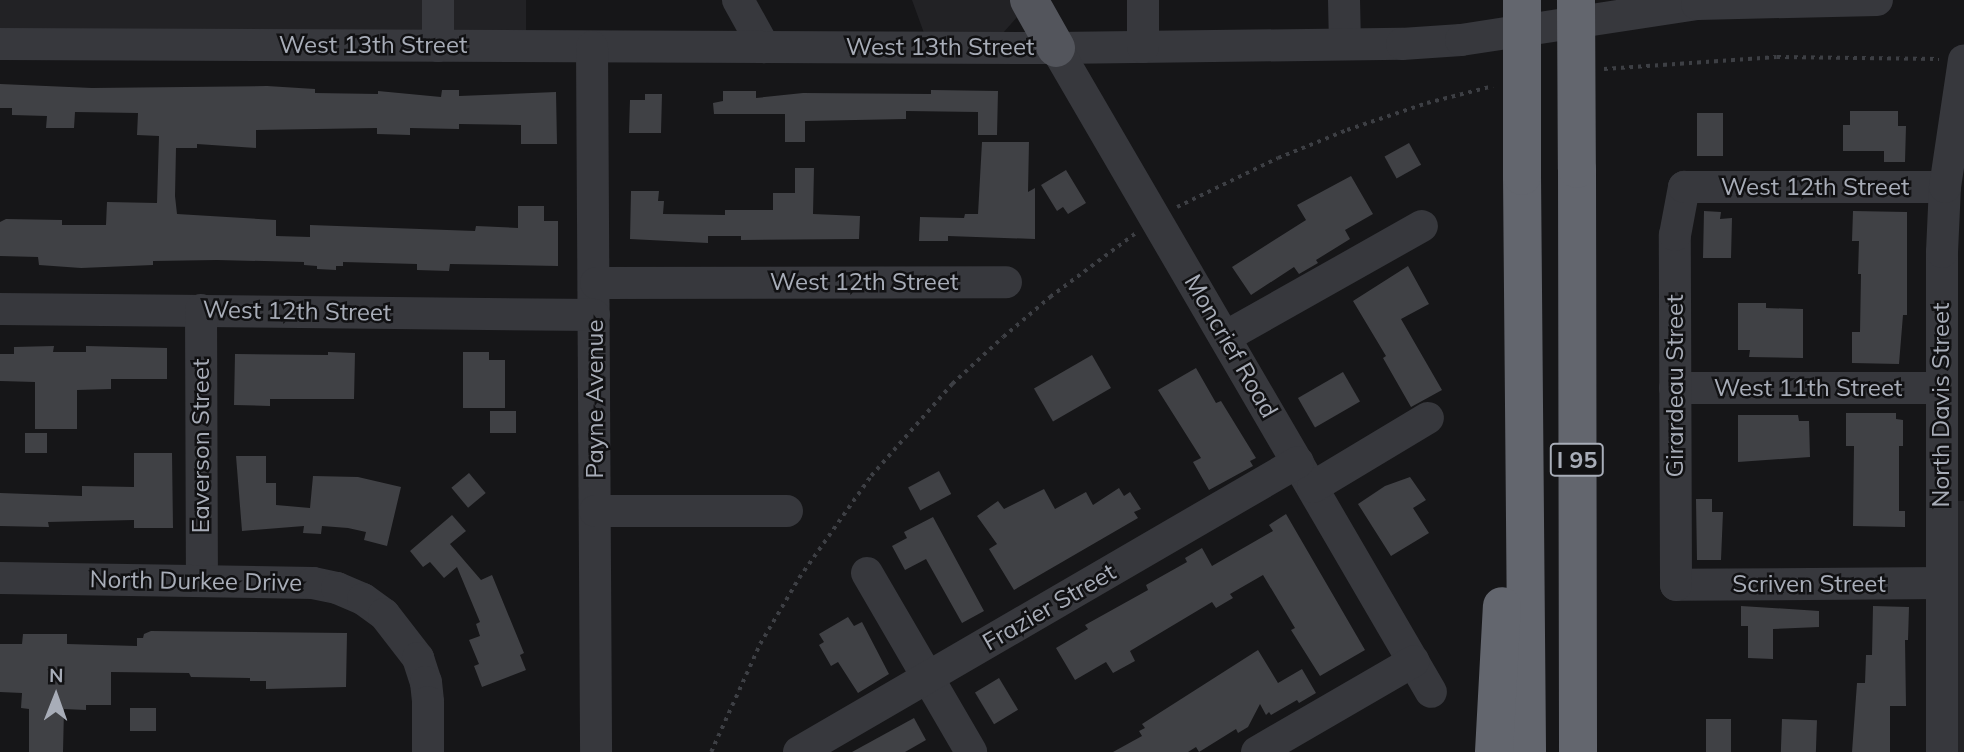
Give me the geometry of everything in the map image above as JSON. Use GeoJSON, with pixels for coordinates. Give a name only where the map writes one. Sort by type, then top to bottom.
{"type":"FeatureCollection","features":[{"type":"Feature","properties":{"kind":"highway","name":"I 95"},"geometry":{"type":"LineString","coordinates":[[1522,0],[1527,752]]}},
{"type":"Feature","properties":{"kind":"highway","name":"I 95"},"geometry":{"type":"LineString","coordinates":[[1576,0],[1578,752]]}},
{"type":"Feature","properties":{"kind":"highway"},"geometry":{"type":"LineString","coordinates":[[1494,752],[1504,581],[1524,441]]}},
{"type":"Feature","properties":{"kind":"highway"},"geometry":{"type":"LineString","coordinates":[[1577,576],[1598,645],[1606,752]]}},
{"type":"Feature","properties":{"kind":"main road","name":"Moncrief Road"},"geometry":{"type":"LineString","coordinates":[[1028,0],[1056,48]]}},
{"type":"Feature","properties":{"kind":"street"},"geometry":{"type":"LineString","coordinates":[[438,0],[438,46]]}},
{"type":"Feature","properties":{"kind":"street"},"geometry":{"type":"LineString","coordinates":[[738,0],[764,47]]}},
{"type":"Feature","properties":{"kind":"street"},"geometry":{"type":"LineString","coordinates":[[1143,0],[1143,47]]}},
{"type":"Feature","properties":{"kind":"street"},"geometry":{"type":"LineString","coordinates":[[1344,0],[1345,44]]}},
{"type":"Feature","properties":{"kind":"street","name":"West 13th Street"},"geometry":{"type":"LineString","coordinates":[[0,44],[1056,48],[1345,44],[1461,40],[1657,9],[1747,1],[1877,0]]}},
{"type":"Feature","properties":{"kind":"street","name":"Payne Avenue"},"geometry":{"type":"LineString","coordinates":[[592,47],[596,283],[596,752]]}},
{"type":"Feature","properties":{"kind":"street","name":"Moncrief Road"},"geometry":{"type":"LineString","coordinates":[[1056,48],[1431,692]]}},
{"type":"Feature","properties":{"kind":"street","name":"North Davis Street"},"geometry":{"type":"LineString","coordinates":[[1942,752],[1942,583],[1953,493],[1941,388],[1945,187],[1964,60]]}},
{"type":"Feature","properties":{"kind":"street","name":"West 12th Street"},"geometry":{"type":"LineString","coordinates":[[1684,187],[1945,187]]}},
{"type":"Feature","properties":{"kind":"street","name":"Girardeau Street"},"geometry":{"type":"LineString","coordinates":[[1676,585],[1675,235],[1684,187]]}},
{"type":"Feature","properties":{"kind":"street"},"geometry":{"type":"LineString","coordinates":[[1225,337],[1422,226]]}},
{"type":"Feature","properties":{"kind":"street","name":"West 12th Street"},"geometry":{"type":"LineString","coordinates":[[596,283],[1006,282]]}},
{"type":"Feature","properties":{"kind":"street","name":"West 12th Street"},"geometry":{"type":"LineString","coordinates":[[0,309],[594,315]]}},
{"type":"Feature","properties":{"kind":"street","name":"Eaverson Street"},"geometry":{"type":"LineString","coordinates":[[201,310],[202,581]]}},
{"type":"Feature","properties":{"kind":"street","name":"West 11th Street"},"geometry":{"type":"LineString","coordinates":[[1675,388],[1941,388]]}},
{"type":"Feature","properties":{"kind":"street","name":"Frazier Street"},"geometry":{"type":"LineString","coordinates":[[799,752],[928,677],[1306,475],[1428,418]]}},
{"type":"Feature","properties":{"kind":"street"},"geometry":{"type":"LineString","coordinates":[[595,511],[787,511]]}},
{"type":"Feature","properties":{"kind":"street"},"geometry":{"type":"LineString","coordinates":[[867,573],[971,752]]}},
{"type":"Feature","properties":{"kind":"street","name":"North Durkee Drive"},"geometry":{"type":"LineString","coordinates":[[0,578],[313,583],[363,599],[384,614],[402,633],[418,658],[426,682],[428,752]]}},
{"type":"Feature","properties":{"kind":"street","name":"Scriven Street"},"geometry":{"type":"LineString","coordinates":[[1676,585],[1942,583]]}},
{"type":"Feature","properties":{"kind":"street"},"geometry":{"type":"LineString","coordinates":[[1257,752],[1414,661]]}},
{"type":"Feature","properties":{"kind":"path"},"geometry":{"type":"LineString","coordinates":[[711,752],[761,644],[799,578],[871,476],[936,402],[1003,337],[1051,297],[1138,232]]}},
{"type":"Feature","properties":{"kind":"shaded area"},"geometry":{"type":"Polygon","coordinates":[[[0,0],[526,0],[526,32],[0,32],[0,0]]]}},
{"type":"Feature","properties":{"kind":"shaded area"},"geometry":{"type":"Polygon","coordinates":[[[912,0],[1013,0],[1018,16],[1003,33],[924,33],[912,0]]]}},
{"type":"Feature","properties":{"kind":"shaded area"},"geometry":{"type":"Polygon","coordinates":[[[1951,501],[1964,501],[1964,752],[1951,752],[1951,501]]]}},
{"type":"Feature","properties":{"kind":"building"},"geometry":{"type":"Polygon","coordinates":[[[0,84],[92,88],[267,86],[315,89],[315,93],[378,94],[378,91],[441,97],[442,90],[459,90],[459,96],[556,92],[557,144],[521,144],[521,125],[459,124],[459,129],[410,128],[410,135],[377,134],[377,128],[256,130],[256,148],[197,144],[197,148],[176,148],[175,196],[177,214],[276,220],[276,236],[310,237],[310,225],[475,231],[476,226],[518,228],[518,206],[544,206],[544,221],[558,221],[558,266],[450,264],[449,271],[417,270],[417,264],[343,262],[343,266],[336,266],[336,270],[317,269],[317,266],[304,265],[304,262],[217,260],[153,261],[153,265],[81,268],[39,265],[38,257],[0,256],[0,222],[6,219],[62,220],[62,225],[106,225],[107,202],[157,203],[159,136],[137,135],[138,113],[75,112],[74,128],[46,128],[47,116],[12,115],[12,108],[0,108],[0,84]]]}},
{"type":"Feature","properties":{"kind":"building"},"geometry":{"type":"Polygon","coordinates":[[[931,90],[998,91],[997,135],[978,135],[978,112],[906,111],[906,119],[805,121],[805,142],[785,142],[785,114],[714,114],[713,103],[723,101],[723,91],[756,91],[756,98],[803,93],[931,94],[931,90]]]}},
{"type":"Feature","properties":{"kind":"building"},"geometry":{"type":"Polygon","coordinates":[[[645,94],[662,94],[661,133],[629,133],[630,100],[645,100],[645,94]]]}},
{"type":"Feature","properties":{"kind":"building"},"geometry":{"type":"Polygon","coordinates":[[[1850,111],[1898,111],[1898,126],[1906,126],[1905,162],[1884,162],[1884,151],[1843,151],[1843,125],[1850,125],[1850,111]]]}},
{"type":"Feature","properties":{"kind":"building"},"geometry":{"type":"Polygon","coordinates":[[[1697,113],[1723,113],[1723,156],[1697,156],[1697,113]]]}},
{"type":"Feature","properties":{"kind":"building"},"geometry":{"type":"Polygon","coordinates":[[[982,142],[1029,142],[1028,192],[1035,188],[1035,239],[948,236],[948,241],[919,241],[920,217],[964,218],[965,214],[978,214],[982,142]]]}},
{"type":"Feature","properties":{"kind":"building"},"geometry":{"type":"Polygon","coordinates":[[[1409,143],[1421,165],[1397,178],[1385,157],[1409,143]]]}},
{"type":"Feature","properties":{"kind":"building"},"geometry":{"type":"Polygon","coordinates":[[[795,168],[814,168],[813,214],[860,216],[859,239],[741,240],[741,236],[708,236],[708,243],[630,239],[631,191],[659,191],[658,201],[664,201],[663,214],[725,215],[725,210],[773,210],[773,193],[795,193],[795,168]]]}},
{"type":"Feature","properties":{"kind":"building"},"geometry":{"type":"Polygon","coordinates":[[[1066,170],[1086,203],[1068,214],[1063,207],[1057,211],[1041,185],[1066,170]]]}},
{"type":"Feature","properties":{"kind":"building"},"geometry":{"type":"Polygon","coordinates":[[[1351,176],[1373,214],[1345,230],[1350,239],[1316,260],[1318,263],[1299,274],[1294,267],[1251,295],[1232,267],[1306,220],[1297,205],[1351,176]]]}},
{"type":"Feature","properties":{"kind":"building"},"geometry":{"type":"Polygon","coordinates":[[[1704,211],[1721,212],[1720,219],[1732,218],[1731,258],[1703,258],[1704,211]]]}},
{"type":"Feature","properties":{"kind":"building"},"geometry":{"type":"Polygon","coordinates":[[[1853,211],[1907,212],[1907,315],[1903,315],[1899,364],[1852,363],[1852,332],[1860,332],[1861,274],[1858,274],[1859,241],[1852,241],[1853,211]]]}},
{"type":"Feature","properties":{"kind":"building"},"geometry":{"type":"Polygon","coordinates":[[[1408,266],[1429,304],[1401,319],[1442,390],[1411,407],[1383,358],[1386,356],[1353,301],[1408,266]]]}},
{"type":"Feature","properties":{"kind":"building"},"geometry":{"type":"Polygon","coordinates":[[[1738,303],[1766,303],[1766,308],[1803,309],[1803,358],[1749,357],[1750,350],[1738,350],[1738,303]]]}},
{"type":"Feature","properties":{"kind":"building"},"geometry":{"type":"Polygon","coordinates":[[[54,346],[53,352],[86,352],[86,346],[167,348],[167,379],[111,379],[111,389],[77,390],[77,429],[35,429],[35,382],[0,381],[0,354],[14,354],[14,347],[54,346]]]}},
{"type":"Feature","properties":{"kind":"building"},"geometry":{"type":"Polygon","coordinates":[[[328,352],[355,353],[354,399],[270,399],[270,406],[234,405],[235,354],[328,355],[328,352]]]}},
{"type":"Feature","properties":{"kind":"building"},"geometry":{"type":"Polygon","coordinates":[[[463,352],[489,352],[489,360],[505,360],[505,408],[463,408],[463,352]]]}},
{"type":"Feature","properties":{"kind":"building"},"geometry":{"type":"Polygon","coordinates":[[[1092,355],[1111,388],[1053,421],[1034,389],[1092,355]]]}},
{"type":"Feature","properties":{"kind":"building"},"geometry":{"type":"Polygon","coordinates":[[[1196,368],[1216,403],[1221,401],[1256,458],[1250,461],[1253,466],[1209,490],[1193,462],[1201,458],[1158,390],[1196,368]]]}},
{"type":"Feature","properties":{"kind":"building"},"geometry":{"type":"Polygon","coordinates":[[[1343,372],[1360,401],[1315,427],[1298,398],[1343,372]]]}},
{"type":"Feature","properties":{"kind":"building"},"geometry":{"type":"Polygon","coordinates":[[[490,411],[516,411],[516,433],[490,433],[490,411]]]}},
{"type":"Feature","properties":{"kind":"building"},"geometry":{"type":"Polygon","coordinates":[[[1846,413],[1896,413],[1896,419],[1903,420],[1903,446],[1899,446],[1899,511],[1905,511],[1905,527],[1853,526],[1854,446],[1846,446],[1846,413]]]}},
{"type":"Feature","properties":{"kind":"building"},"geometry":{"type":"Polygon","coordinates":[[[1738,415],[1798,415],[1799,421],[1809,421],[1810,457],[1738,462],[1738,415]]]}},
{"type":"Feature","properties":{"kind":"building"},"geometry":{"type":"Polygon","coordinates":[[[25,433],[47,433],[47,453],[25,453],[25,433]]]}},
{"type":"Feature","properties":{"kind":"building"},"geometry":{"type":"Polygon","coordinates":[[[134,453],[172,453],[173,528],[134,528],[134,520],[48,522],[49,527],[0,526],[0,493],[82,496],[82,486],[134,487],[134,453]]]}},
{"type":"Feature","properties":{"kind":"building"},"geometry":{"type":"Polygon","coordinates":[[[236,456],[266,456],[266,483],[276,483],[276,505],[310,508],[313,476],[358,477],[401,487],[387,546],[364,540],[366,532],[348,528],[322,526],[321,534],[303,533],[304,526],[242,531],[236,456]]]}},
{"type":"Feature","properties":{"kind":"building"},"geometry":{"type":"Polygon","coordinates":[[[939,471],[951,494],[920,510],[908,487],[939,471]]]}},
{"type":"Feature","properties":{"kind":"building"},"geometry":{"type":"Polygon","coordinates":[[[469,473],[486,493],[468,508],[451,488],[469,473]]]}},
{"type":"Feature","properties":{"kind":"building"},"geometry":{"type":"Polygon","coordinates":[[[1410,477],[1426,500],[1413,508],[1429,533],[1391,556],[1358,504],[1385,486],[1410,477]]]}},
{"type":"Feature","properties":{"kind":"building"},"geometry":{"type":"Polygon","coordinates":[[[1119,488],[1124,496],[1130,492],[1141,509],[1134,512],[1138,518],[1014,590],[989,549],[997,544],[977,516],[998,501],[1004,509],[1044,489],[1055,509],[1086,492],[1093,505],[1119,488]]]}},
{"type":"Feature","properties":{"kind":"building"},"geometry":{"type":"Polygon","coordinates":[[[1696,499],[1712,499],[1712,512],[1723,512],[1721,560],[1697,560],[1696,499]]]}},
{"type":"Feature","properties":{"kind":"building"},"geometry":{"type":"Polygon","coordinates":[[[1286,514],[1365,650],[1320,676],[1291,630],[1295,628],[1263,575],[1230,594],[1233,598],[1216,608],[1212,602],[1130,651],[1135,661],[1113,673],[1106,662],[1075,680],[1056,648],[1088,629],[1085,625],[1148,590],[1146,585],[1187,562],[1185,558],[1202,548],[1212,566],[1273,531],[1269,525],[1286,514]]]}},
{"type":"Feature","properties":{"kind":"building"},"geometry":{"type":"Polygon","coordinates":[[[452,515],[466,531],[450,544],[481,580],[492,575],[524,653],[520,655],[526,670],[482,687],[474,666],[479,664],[469,640],[480,636],[476,624],[480,622],[457,567],[444,578],[430,562],[423,567],[410,551],[452,515]]]}},
{"type":"Feature","properties":{"kind":"building"},"geometry":{"type":"Polygon","coordinates":[[[933,517],[984,611],[962,623],[926,559],[905,570],[892,546],[907,538],[904,532],[933,517]]]}},
{"type":"Feature","properties":{"kind":"building"},"geometry":{"type":"Polygon","coordinates":[[[1741,606],[1819,611],[1819,627],[1773,629],[1773,659],[1748,658],[1748,626],[1741,626],[1741,606]]]}},
{"type":"Feature","properties":{"kind":"building"},"geometry":{"type":"Polygon","coordinates":[[[1873,606],[1909,607],[1908,640],[1905,640],[1906,706],[1890,706],[1890,752],[1852,752],[1857,683],[1865,683],[1866,655],[1872,655],[1873,606]]]}},
{"type":"Feature","properties":{"kind":"building"},"geometry":{"type":"Polygon","coordinates":[[[848,617],[854,626],[862,622],[889,674],[858,693],[838,662],[831,666],[819,645],[824,642],[819,634],[848,617]]]}},
{"type":"Feature","properties":{"kind":"building"},"geometry":{"type":"Polygon","coordinates":[[[151,631],[347,633],[346,687],[266,689],[266,681],[250,681],[250,678],[191,677],[189,673],[111,672],[111,705],[86,705],[86,710],[64,709],[63,752],[29,752],[29,709],[21,708],[22,693],[0,692],[0,644],[22,644],[23,634],[67,634],[67,644],[137,646],[137,638],[143,638],[144,634],[151,631]]]}},
{"type":"Feature","properties":{"kind":"building"},"geometry":{"type":"Polygon","coordinates":[[[1258,650],[1278,683],[1302,669],[1316,693],[1271,715],[1269,712],[1266,715],[1260,704],[1248,727],[1238,733],[1236,729],[1199,752],[1196,747],[1188,752],[1113,752],[1142,736],[1139,731],[1145,728],[1142,724],[1258,650]]]}},
{"type":"Feature","properties":{"kind":"building"},"geometry":{"type":"Polygon","coordinates":[[[999,678],[1018,710],[994,724],[975,692],[999,678]]]}},
{"type":"Feature","properties":{"kind":"building"},"geometry":{"type":"Polygon","coordinates":[[[130,708],[156,708],[156,731],[130,731],[130,708]]]}},
{"type":"Feature","properties":{"kind":"building"},"geometry":{"type":"Polygon","coordinates":[[[914,718],[926,740],[905,752],[852,752],[914,718]]]}},
{"type":"Feature","properties":{"kind":"building"},"geometry":{"type":"Polygon","coordinates":[[[1706,719],[1731,719],[1731,752],[1706,752],[1706,719]]]}},
{"type":"Feature","properties":{"kind":"building"},"geometry":{"type":"Polygon","coordinates":[[[1782,719],[1817,720],[1816,752],[1781,752],[1782,719]]]}}]}
